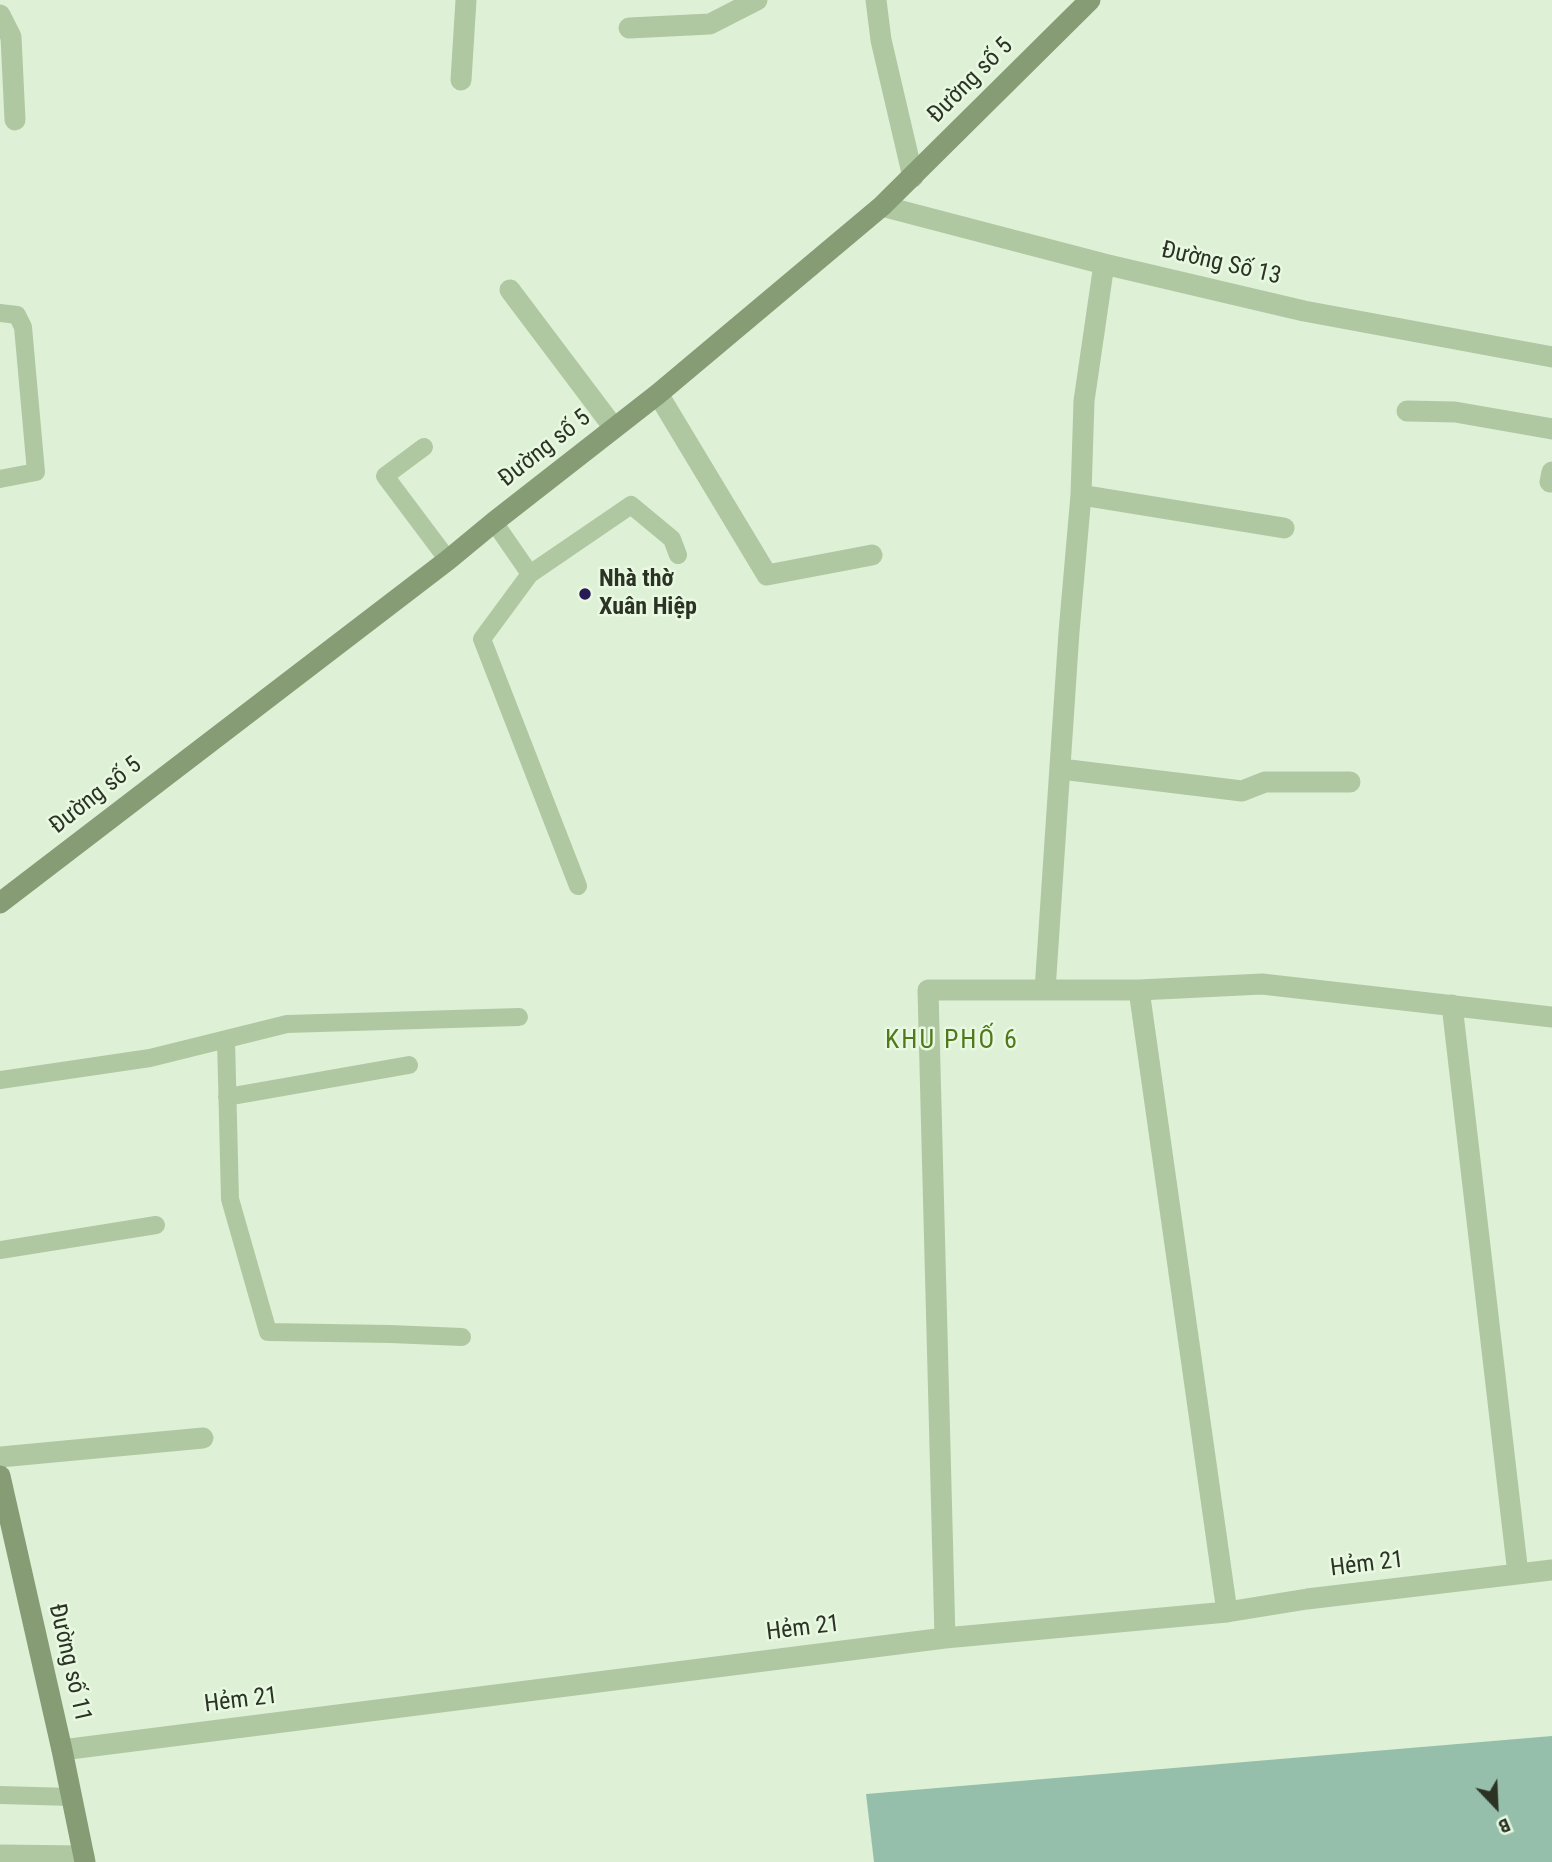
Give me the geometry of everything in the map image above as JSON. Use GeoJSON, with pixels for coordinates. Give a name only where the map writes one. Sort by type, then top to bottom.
{"type":"FeatureCollection","features":[{"type":"Feature","properties":{"kind":"main road","name":"Đường số 5"},"geometry":{"type":"LineString","coordinates":[[0,903],[448,560],[658,394],[913,177],[1090,0]]}},
{"type":"Feature","properties":{"kind":"main road","name":"Đường số 11"},"geometry":{"type":"LineString","coordinates":[[0,1476],[85,1859]]}},
{"type":"Feature","properties":{"kind":"street"},"geometry":{"type":"LineString","coordinates":[[461,80],[466,0]]}},
{"type":"Feature","properties":{"kind":"street"},"geometry":{"type":"LineString","coordinates":[[629,27],[710,24],[757,0]]}},
{"type":"Feature","properties":{"kind":"street"},"geometry":{"type":"LineString","coordinates":[[876,0],[881,40],[913,177]]}},
{"type":"Feature","properties":{"kind":"street"},"geometry":{"type":"LineString","coordinates":[[0,15],[11,37],[15,120]]}},
{"type":"Feature","properties":{"kind":"street","name":"Đường Số 13"},"geometry":{"type":"LineString","coordinates":[[882,205],[1104,264],[1304,311],[1552,357]]}},
{"type":"Feature","properties":{"kind":"street"},"geometry":{"type":"LineString","coordinates":[[1045,990],[1080,495],[1084,401],[1104,264]]}},
{"type":"Feature","properties":{"kind":"street"},"geometry":{"type":"LineString","coordinates":[[510,290],[614,429]]}},
{"type":"Feature","properties":{"kind":"street"},"geometry":{"type":"LineString","coordinates":[[658,394],[767,575],[872,555]]}},
{"type":"Feature","properties":{"kind":"street"},"geometry":{"type":"LineString","coordinates":[[1408,411],[1455,412],[1552,429]]}},
{"type":"Feature","properties":{"kind":"street"},"geometry":{"type":"LineString","coordinates":[[1080,495],[1284,528]]}},
{"type":"Feature","properties":{"kind":"street"},"geometry":{"type":"LineString","coordinates":[[1061,769],[1242,791],[1265,782],[1350,782]]}},
{"type":"Feature","properties":{"kind":"street"},"geometry":{"type":"LineString","coordinates":[[944,1637],[928,990],[1139,990],[1262,984],[1552,1017]]}},
{"type":"Feature","properties":{"kind":"street"},"geometry":{"type":"LineString","coordinates":[[1139,990],[1227,1612]]}},
{"type":"Feature","properties":{"kind":"street"},"geometry":{"type":"LineString","coordinates":[[1452,1005],[1518,1574]]}},
{"type":"Feature","properties":{"kind":"street"},"geometry":{"type":"LineString","coordinates":[[0,1457],[203,1438]]}},
{"type":"Feature","properties":{"kind":"street","name":"Hẻm 21"},"geometry":{"type":"LineString","coordinates":[[62,1750],[944,1637],[1227,1612],[1307,1599],[1552,1570]]}},
{"type":"Feature","properties":{"kind":"street"},"geometry":{"type":"LineString","coordinates":[[0,1855],[85,1859]]}},
{"type":"Feature","properties":{"kind":"lane"},"geometry":{"type":"LineString","coordinates":[[0,313],[17,315],[23,327],[36,472],[0,479]]}},
{"type":"Feature","properties":{"kind":"lane"},"geometry":{"type":"LineString","coordinates":[[424,447],[385,476],[448,560]]}},
{"type":"Feature","properties":{"kind":"lane"},"geometry":{"type":"LineString","coordinates":[[578,886],[482,639],[530,574],[631,505],[672,539],[678,555]]}},
{"type":"Feature","properties":{"kind":"lane"},"geometry":{"type":"LineString","coordinates":[[494,522],[530,574]]}},
{"type":"Feature","properties":{"kind":"lane"},"geometry":{"type":"LineString","coordinates":[[0,1080],[150,1058],[287,1024],[519,1017]]}},
{"type":"Feature","properties":{"kind":"lane"},"geometry":{"type":"LineString","coordinates":[[226,1039],[229,1199],[268,1332],[462,1337]]}},
{"type":"Feature","properties":{"kind":"lane"},"geometry":{"type":"LineString","coordinates":[[227,1097],[409,1065]]}},
{"type":"Feature","properties":{"kind":"lane"},"geometry":{"type":"LineString","coordinates":[[0,1251],[156,1225]]}},
{"type":"Feature","properties":{"kind":"lane"},"geometry":{"type":"LineString","coordinates":[[0,1795],[72,1797]]}},
{"type":"Feature","properties":{"kind":"green space"},"geometry":{"type":"Polygon","coordinates":[[[1552,1736],[1552,1862],[874,1862],[866,1794],[1552,1736]]]}},
{"type":"Feature","properties":{"kind":"place","name":"Nhà thờ Xuân Hiệp"},"geometry":{"type":"Point","coordinates":[585,594]}},
{"type":"Feature","properties":{"kind":"district","name":"KHU PHỐ 6"},"geometry":{"type":"Point","coordinates":[952,1041]}}]}
